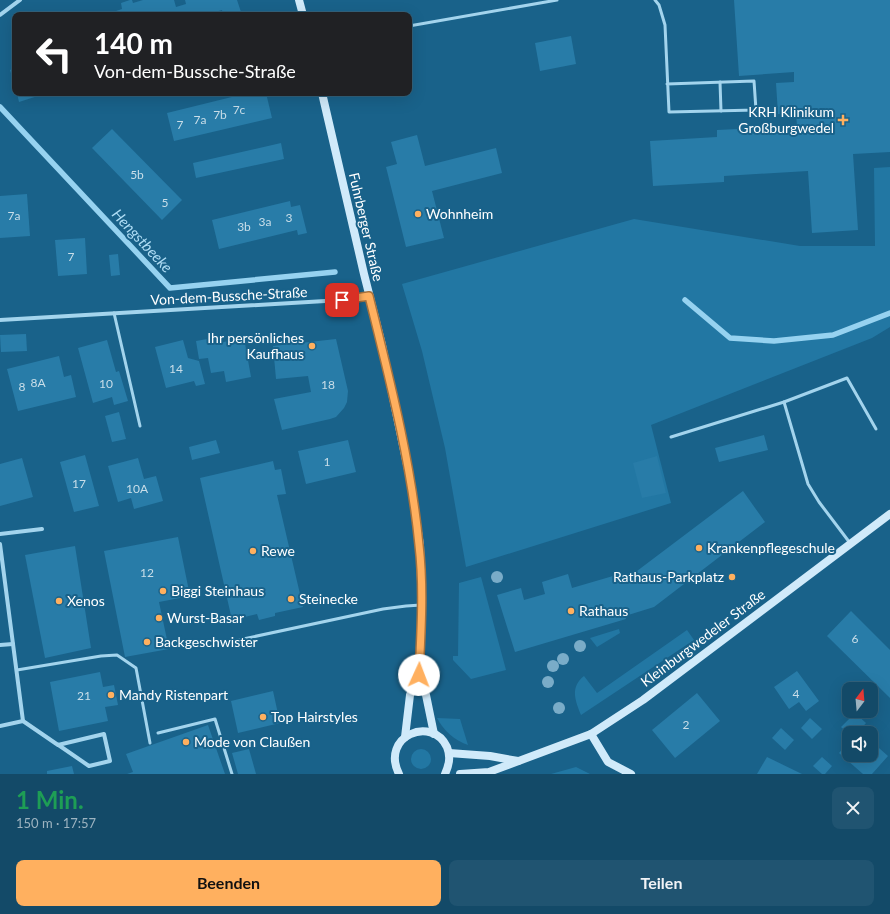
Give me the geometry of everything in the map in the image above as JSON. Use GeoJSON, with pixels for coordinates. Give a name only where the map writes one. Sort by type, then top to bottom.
{"type":"FeatureCollection","features":[{"type":"Feature","properties":{"kind":"main road"},"geometry":{"type":"LineString","coordinates":[[299,0],[302,12]]}},
{"type":"Feature","properties":{"kind":"main road","name":"Fuhrberger Straße"},"geometry":{"type":"LineString","coordinates":[[323,96],[369,296],[382,345],[411,484],[420,545],[421,605],[419,675],[426,695],[434,734]]}},
{"type":"Feature","properties":{"kind":"main road","name":"Kleinburgwedeler Straße"},"geometry":{"type":"LineString","coordinates":[[460,774],[489,772],[591,734],[643,700],[890,514]]}},
{"type":"Feature","properties":{"kind":"main road","name":"Fuhrberger Straße"},"geometry":{"type":"LineString","coordinates":[[405,737],[410,695],[419,675]]}},
{"type":"Feature","properties":{"kind":"main road"},"geometry":{"type":"LineString","coordinates":[[399,774],[394,759],[399,744],[405,737],[412,733],[419,732],[434,734],[441,739],[446,746],[449,753],[449,761],[445,774]]}},
{"type":"Feature","properties":{"kind":"main road"},"geometry":{"type":"LineString","coordinates":[[591,734],[608,762],[632,774]]}},
{"type":"Feature","properties":{"kind":"main road"},"geometry":{"type":"LineString","coordinates":[[449,753],[490,756],[519,761]]}},
{"type":"Feature","properties":{"kind":"street"},"geometry":{"type":"LineString","coordinates":[[0,15],[20,0]]}},
{"type":"Feature","properties":{"kind":"street","name":"Von-dem-Bussche-Straße"},"geometry":{"type":"LineString","coordinates":[[0,320],[342,300],[369,296]]}},
{"type":"Feature","properties":{"kind":"street"},"geometry":{"type":"LineString","coordinates":[[0,534],[42,529]]}},
{"type":"Feature","properties":{"kind":"street"},"geometry":{"type":"LineString","coordinates":[[0,544],[23,721]]}},
{"type":"Feature","properties":{"kind":"street"},"geometry":{"type":"LineString","coordinates":[[0,645],[13,644]]}},
{"type":"Feature","properties":{"kind":"street"},"geometry":{"type":"LineString","coordinates":[[0,726],[23,721],[89,766],[110,761],[104,734],[57,744]]}},
{"type":"Feature","properties":{"kind":"lane"},"geometry":{"type":"LineString","coordinates":[[412,25],[557,0]]}},
{"type":"Feature","properties":{"kind":"lane"},"geometry":{"type":"LineString","coordinates":[[655,0],[659,5],[665,25],[667,84],[669,112],[756,110],[754,81],[667,84]]}},
{"type":"Feature","properties":{"kind":"lane"},"geometry":{"type":"LineString","coordinates":[[720,82],[721,111]]}},
{"type":"Feature","properties":{"kind":"lane"},"geometry":{"type":"LineString","coordinates":[[114,313],[140,426]]}},
{"type":"Feature","properties":{"kind":"lane"},"geometry":{"type":"LineString","coordinates":[[671,437],[784,402],[847,378],[876,429]]}},
{"type":"Feature","properties":{"kind":"lane"},"geometry":{"type":"LineString","coordinates":[[784,402],[808,484],[819,502],[850,543]]}},
{"type":"Feature","properties":{"kind":"lane"},"geometry":{"type":"LineString","coordinates":[[215,645],[383,609],[421,605]]}},
{"type":"Feature","properties":{"kind":"lane"},"geometry":{"type":"LineString","coordinates":[[17,670],[101,656],[117,655],[136,668],[150,743]]}},
{"type":"Feature","properties":{"kind":"lane"},"geometry":{"type":"LineString","coordinates":[[158,733],[215,719],[232,774]]}},
{"type":"Feature","properties":{"kind":"shaded area"},"geometry":{"type":"Polygon","coordinates":[[[890,167],[890,327],[872,338],[651,425],[671,503],[466,567],[445,448],[422,351],[402,284],[634,219],[800,246],[875,246],[874,168],[890,167]]]}},
{"type":"Feature","properties":{"kind":"shaded area"},"geometry":{"type":"Polygon","coordinates":[[[481,577],[506,670],[471,679],[453,660],[453,656],[458,656],[459,583],[481,577]]]}},
{"type":"Feature","properties":{"kind":"shaded area"},"geometry":{"type":"Polygon","coordinates":[[[619,629],[620,633],[597,647],[590,638],[619,629]]]}},
{"type":"Feature","properties":{"kind":"shaded area"},"geometry":{"type":"Polygon","coordinates":[[[687,630],[694,640],[581,715],[577,704],[575,689],[584,676],[597,693],[687,630]]]}},
{"type":"Feature","properties":{"kind":"shaded area"},"geometry":{"type":"Polygon","coordinates":[[[437,718],[460,719],[468,745],[450,734],[437,718]]]}},
{"type":"Feature","properties":{"kind":"shaded area"},"geometry":{"type":"Polygon","coordinates":[[[421,749],[428,752],[431,759],[428,766],[421,769],[414,766],[411,759],[414,752],[421,749]]]}},
{"type":"Feature","properties":{"kind":"shaded area"},"geometry":{"type":"Polygon","coordinates":[[[576,767],[590,774],[551,774],[576,767]]]}},
{"type":"Feature","properties":{"kind":"building"},"geometry":{"type":"Polygon","coordinates":[[[130,0],[132,0],[133,3],[143,0],[174,0],[176,7],[186,4],[185,0],[237,0],[241,12],[222,12],[222,10],[215,12],[113,12],[122,9],[121,3],[130,0]]]}},
{"type":"Feature","properties":{"kind":"building","name":"KRH Klinikum Großburgwedel"},"geometry":{"type":"Polygon","coordinates":[[[734,0],[890,0],[890,152],[853,154],[858,230],[812,233],[808,171],[724,176],[724,182],[653,186],[650,141],[717,137],[717,130],[797,126],[796,113],[778,114],[776,83],[794,82],[794,72],[739,76],[734,0]]]}},
{"type":"Feature","properties":{"kind":"building"},"geometry":{"type":"Polygon","coordinates":[[[571,36],[576,64],[540,71],[535,43],[571,36]]]}},
{"type":"Feature","properties":{"kind":"building"},"geometry":{"type":"Polygon","coordinates":[[[18,96],[38,96],[19,102],[18,96]]]}},
{"type":"Feature","properties":{"kind":"building"},"geometry":{"type":"Polygon","coordinates":[[[236,96],[267,96],[272,118],[174,141],[167,113],[236,96]]]}},
{"type":"Feature","properties":{"kind":"building"},"geometry":{"type":"Polygon","coordinates":[[[112,129],[182,200],[162,220],[92,148],[112,129]]]}},
{"type":"Feature","properties":{"kind":"building","name":"Wohnheim"},"geometry":{"type":"Polygon","coordinates":[[[417,135],[425,166],[496,148],[502,173],[432,191],[444,238],[406,247],[386,167],[397,164],[391,142],[417,135]]]}},
{"type":"Feature","properties":{"kind":"building"},"geometry":{"type":"Polygon","coordinates":[[[281,143],[284,159],[196,178],[193,163],[281,143]]]}},
{"type":"Feature","properties":{"kind":"building"},"geometry":{"type":"Polygon","coordinates":[[[27,194],[30,236],[0,238],[0,196],[27,194]]]}},
{"type":"Feature","properties":{"kind":"building"},"geometry":{"type":"Polygon","coordinates":[[[290,201],[291,207],[300,205],[307,233],[298,235],[297,230],[219,249],[212,220],[290,201]]]}},
{"type":"Feature","properties":{"kind":"building"},"geometry":{"type":"Polygon","coordinates":[[[85,238],[87,274],[58,276],[55,240],[85,238]]]}},
{"type":"Feature","properties":{"kind":"building"},"geometry":{"type":"Polygon","coordinates":[[[118,254],[120,275],[111,276],[109,255],[118,254]]]}},
{"type":"Feature","properties":{"kind":"building"},"geometry":{"type":"Polygon","coordinates":[[[26,334],[27,351],[1,352],[0,335],[26,334]]]}},
{"type":"Feature","properties":{"kind":"building"},"geometry":{"type":"Polygon","coordinates":[[[244,338],[251,377],[226,382],[224,371],[211,373],[208,358],[199,359],[196,341],[207,339],[208,345],[244,338]]]}},
{"type":"Feature","properties":{"kind":"building"},"geometry":{"type":"Polygon","coordinates":[[[336,339],[348,391],[347,402],[344,408],[336,417],[282,430],[274,399],[311,392],[308,376],[276,379],[273,346],[336,339]]]}},
{"type":"Feature","properties":{"kind":"building"},"geometry":{"type":"Polygon","coordinates":[[[107,340],[116,372],[119,371],[128,401],[114,405],[112,397],[93,403],[78,348],[107,340]]]}},
{"type":"Feature","properties":{"kind":"building"},"geometry":{"type":"Polygon","coordinates":[[[183,340],[188,358],[199,361],[205,384],[196,386],[194,381],[166,388],[155,347],[183,340]]]}},
{"type":"Feature","properties":{"kind":"building"},"geometry":{"type":"Polygon","coordinates":[[[59,356],[64,377],[71,375],[76,397],[18,411],[7,369],[59,356]]]}},
{"type":"Feature","properties":{"kind":"building"},"geometry":{"type":"Polygon","coordinates":[[[119,412],[126,439],[112,442],[105,416],[119,412]]]}},
{"type":"Feature","properties":{"kind":"building"},"geometry":{"type":"Polygon","coordinates":[[[764,435],[768,450],[719,462],[715,448],[764,435]]]}},
{"type":"Feature","properties":{"kind":"building"},"geometry":{"type":"Polygon","coordinates":[[[216,440],[220,453],[192,460],[189,447],[216,440]]]}},
{"type":"Feature","properties":{"kind":"building"},"geometry":{"type":"Polygon","coordinates":[[[348,440],[356,472],[306,484],[298,451],[348,440]]]}},
{"type":"Feature","properties":{"kind":"building"},"geometry":{"type":"Polygon","coordinates":[[[85,455],[99,506],[74,512],[60,462],[85,455]]]}},
{"type":"Feature","properties":{"kind":"building"},"geometry":{"type":"Polygon","coordinates":[[[657,456],[666,493],[642,498],[633,463],[657,456]]]}},
{"type":"Feature","properties":{"kind":"building"},"geometry":{"type":"Polygon","coordinates":[[[22,458],[33,497],[0,506],[0,464],[22,458]]]}},
{"type":"Feature","properties":{"kind":"building"},"geometry":{"type":"Polygon","coordinates":[[[138,458],[144,479],[156,476],[163,501],[134,509],[131,498],[118,502],[108,466],[138,458]]]}},
{"type":"Feature","properties":{"kind":"building","name":"Rewe"},"geometry":{"type":"Polygon","coordinates":[[[273,461],[275,470],[281,469],[286,494],[277,495],[303,607],[275,613],[275,616],[259,620],[257,614],[232,620],[200,478],[273,461]]]}},
{"type":"Feature","properties":{"kind":"building"},"geometry":{"type":"Polygon","coordinates":[[[743,491],[765,522],[654,607],[625,616],[626,619],[515,652],[497,595],[521,588],[524,600],[545,594],[542,582],[568,574],[572,588],[613,576],[614,582],[633,574],[743,491]]]}},
{"type":"Feature","properties":{"kind":"building"},"geometry":{"type":"Polygon","coordinates":[[[178,537],[190,596],[159,602],[169,649],[125,657],[104,551],[178,537]]]}},
{"type":"Feature","properties":{"kind":"building","name":"Xenos"},"geometry":{"type":"Polygon","coordinates":[[[75,546],[91,648],[45,658],[25,555],[75,546]]]}},
{"type":"Feature","properties":{"kind":"building"},"geometry":{"type":"Polygon","coordinates":[[[851,611],[890,650],[890,698],[878,686],[878,682],[874,682],[827,636],[851,611]]]}},
{"type":"Feature","properties":{"kind":"building"},"geometry":{"type":"Polygon","coordinates":[[[797,671],[819,701],[806,711],[799,702],[789,709],[774,687],[797,671]]]}},
{"type":"Feature","properties":{"kind":"building"},"geometry":{"type":"Polygon","coordinates":[[[100,672],[103,687],[114,685],[118,705],[105,707],[108,721],[59,731],[50,682],[100,672]]]}},
{"type":"Feature","properties":{"kind":"building"},"geometry":{"type":"Polygon","coordinates":[[[273,691],[280,723],[238,733],[231,701],[273,691]]]}},
{"type":"Feature","properties":{"kind":"building"},"geometry":{"type":"Polygon","coordinates":[[[697,693],[720,721],[675,758],[652,730],[697,693]]]}},
{"type":"Feature","properties":{"kind":"building"},"geometry":{"type":"Polygon","coordinates":[[[810,718],[822,729],[812,739],[801,728],[810,718]]]}},
{"type":"Feature","properties":{"kind":"building"},"geometry":{"type":"Polygon","coordinates":[[[850,718],[860,718],[866,723],[863,726],[842,726],[850,718]]]}},
{"type":"Feature","properties":{"kind":"building"},"geometry":{"type":"Polygon","coordinates":[[[208,725],[225,774],[127,774],[133,772],[126,754],[208,725]]]}},
{"type":"Feature","properties":{"kind":"building"},"geometry":{"type":"Polygon","coordinates":[[[781,728],[794,740],[785,750],[772,738],[781,728]]]}},
{"type":"Feature","properties":{"kind":"building"},"geometry":{"type":"Polygon","coordinates":[[[878,747],[888,756],[872,774],[863,774],[849,762],[878,762],[878,747]]]}},
{"type":"Feature","properties":{"kind":"building"},"geometry":{"type":"Polygon","coordinates":[[[249,749],[256,774],[238,774],[232,753],[249,749]]]}},
{"type":"Feature","properties":{"kind":"building"},"geometry":{"type":"Polygon","coordinates":[[[767,757],[802,774],[757,774],[767,757]]]}},
{"type":"Feature","properties":{"kind":"building"},"geometry":{"type":"Polygon","coordinates":[[[822,757],[832,766],[825,774],[822,774],[813,766],[822,757]]]}},
{"type":"Feature","properties":{"kind":"building"},"geometry":{"type":"Polygon","coordinates":[[[72,766],[74,774],[47,774],[47,771],[72,766]]]}},
{"type":"Feature","properties":{"kind":"waterway","name":"Hengstbeeke"},"geometry":{"type":"LineString","coordinates":[[0,107],[170,288],[335,272]]}},
{"type":"Feature","properties":{"kind":"waterway","name":"Hengstbeeke"},"geometry":{"type":"LineString","coordinates":[[685,300],[730,338],[774,341],[833,335],[890,313]]}},
{"type":"Feature","properties":{"kind":"place","name":"KRH Klinikum Großburgwedel"},"geometry":{"type":"Point","coordinates":[843,120]}},
{"type":"Feature","properties":{"kind":"place","name":"Wohnheim"},"geometry":{"type":"Point","coordinates":[418,214]}},
{"type":"Feature","properties":{"kind":"place","name":"Ihr persönliches Kaufhaus"},"geometry":{"type":"Point","coordinates":[312,346]}},
{"type":"Feature","properties":{"kind":"place","name":"Krankenpflegeschule"},"geometry":{"type":"Point","coordinates":[699,548]}},
{"type":"Feature","properties":{"kind":"place","name":"Rewe"},"geometry":{"type":"Point","coordinates":[253,551]}},
{"type":"Feature","properties":{"kind":"place","name":"Rathaus-Parkplatz"},"geometry":{"type":"Point","coordinates":[732,577]}},
{"type":"Feature","properties":{"kind":"place","name":"Biggi Steinhaus"},"geometry":{"type":"Point","coordinates":[163,591]}},
{"type":"Feature","properties":{"kind":"place","name":"Steinecke"},"geometry":{"type":"Point","coordinates":[291,599]}},
{"type":"Feature","properties":{"kind":"place","name":"Xenos"},"geometry":{"type":"Point","coordinates":[59,601]}},
{"type":"Feature","properties":{"kind":"place","name":"Rathaus"},"geometry":{"type":"Point","coordinates":[571,611]}},
{"type":"Feature","properties":{"kind":"place","name":"Wurst-Basar"},"geometry":{"type":"Point","coordinates":[159,618]}},
{"type":"Feature","properties":{"kind":"place","name":"Backgeschwister"},"geometry":{"type":"Point","coordinates":[147,642]}},
{"type":"Feature","properties":{"kind":"place","name":"Mandy Ristenpart"},"geometry":{"type":"Point","coordinates":[111,695]}},
{"type":"Feature","properties":{"kind":"place","name":"Top Hairstyles"},"geometry":{"type":"Point","coordinates":[263,717]}},
{"type":"Feature","properties":{"kind":"place","name":"Mode von Claußen"},"geometry":{"type":"Point","coordinates":[186,742]}},
{"type":"Feature","properties":{"kind":"route"},"geometry":{"type":"LineString","coordinates":[[342,300],[369,296],[382,345],[405,454],[420,545],[422,616],[419,675]]}}]}
